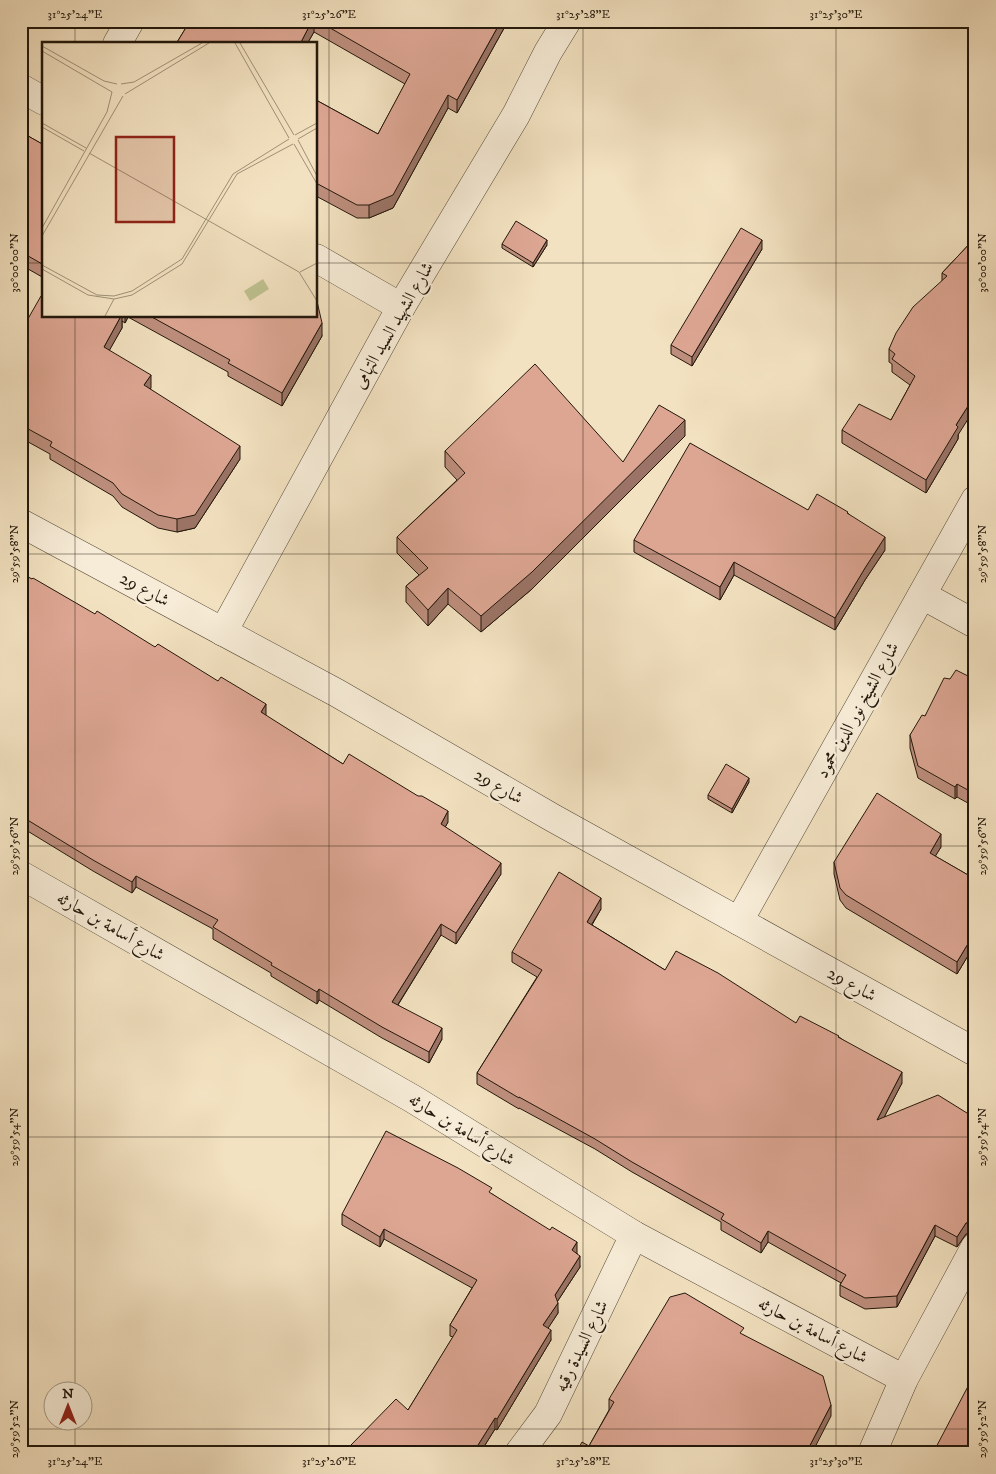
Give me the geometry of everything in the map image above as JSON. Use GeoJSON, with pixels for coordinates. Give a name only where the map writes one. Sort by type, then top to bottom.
{"type":"FeatureCollection","features":[{"type":"Feature","properties":{"kind":"street"},"geometry":{"type":"LineString","coordinates":[[118,42],[130,21]]}},
{"type":"Feature","properties":{"kind":"street","name":"شارع الشهيد السيد التهامى"},"geometry":{"type":"LineString","coordinates":[[223,632],[401,307],[516,115],[548,52],[567,21]]}},
{"type":"Feature","properties":{"kind":"street"},"geometry":{"type":"LineString","coordinates":[[21,88],[42,100]]}},
{"type":"Feature","properties":{"kind":"street"},"geometry":{"type":"LineString","coordinates":[[318,259],[401,307]]}},
{"type":"Feature","properties":{"kind":"street","name":"شارع الشيخ نور الدين محمود"},"geometry":{"type":"LineString","coordinates":[[738,921],[975,500]]}},
{"type":"Feature","properties":{"kind":"street","name":"شارع 29"},"geometry":{"type":"LineString","coordinates":[[21,523],[337,693],[553,818],[975,1052]]}},
{"type":"Feature","properties":{"kind":"street"},"geometry":{"type":"LineString","coordinates":[[922,595],[975,624]]}},
{"type":"Feature","properties":{"kind":"street","name":"شارع أسامة بن حارثه"},"geometry":{"type":"LineString","coordinates":[[21,874],[413,1099],[634,1235],[904,1379]]}},
{"type":"Feature","properties":{"kind":"street","name":"شارع السيدة رقيه"},"geometry":{"type":"LineString","coordinates":[[519,1453],[548,1414],[634,1235]]}},
{"type":"Feature","properties":{"kind":"street"},"geometry":{"type":"LineString","coordinates":[[872,1453],[904,1379],[975,1247]]}},
{"type":"Feature","properties":{"kind":"building"},"geometry":{"type":"Polygon","coordinates":[[[190,21],[312,21],[301,42],[177,42],[190,21]]]}},
{"type":"Feature","properties":{"kind":"building"},"geometry":{"type":"Polygon","coordinates":[[[318,21],[501,21],[457,100],[448,95],[393,195],[369,205],[357,205],[318,184],[318,101],[378,134],[410,74],[318,21]]]}},
{"type":"Feature","properties":{"kind":"building"},"geometry":{"type":"Polygon","coordinates":[[[21,132],[42,144],[42,264],[21,252],[21,132]]]}},
{"type":"Feature","properties":{"kind":"building"},"geometry":{"type":"Polygon","coordinates":[[[516,221],[547,240],[533,263],[502,244],[516,221]]]}},
{"type":"Feature","properties":{"kind":"building"},"geometry":{"type":"Polygon","coordinates":[[[741,228],[762,240],[692,357],[671,345],[741,228]]]}},
{"type":"Feature","properties":{"kind":"building"},"geometry":{"type":"Polygon","coordinates":[[[975,238],[975,395],[926,480],[842,430],[859,404],[891,420],[915,376],[892,359],[895,354],[889,349],[896,333],[913,307],[947,276],[942,273],[975,238]]]}},
{"type":"Feature","properties":{"kind":"building"},"geometry":{"type":"Polygon","coordinates":[[[41,296],[42,318],[120,318],[104,347],[151,375],[144,385],[240,446],[195,515],[177,519],[158,515],[122,494],[113,483],[50,446],[52,442],[21,425],[21,331],[41,296]]]}},
{"type":"Feature","properties":{"kind":"building"},"geometry":{"type":"Polygon","coordinates":[[[318,306],[322,323],[282,393],[228,363],[230,360],[154,318],[318,318],[318,306]]]}},
{"type":"Feature","properties":{"kind":"building"},"geometry":{"type":"Polygon","coordinates":[[[535,364],[623,462],[659,405],[685,420],[532,572],[481,616],[448,588],[428,610],[406,586],[428,568],[397,537],[465,473],[445,451],[535,364]]]}},
{"type":"Feature","properties":{"kind":"building"},"geometry":{"type":"Polygon","coordinates":[[[690,443],[808,510],[817,494],[885,537],[835,618],[734,562],[720,587],[634,540],[690,443]]]}},
{"type":"Feature","properties":{"kind":"building"},"geometry":{"type":"Polygon","coordinates":[[[21,573],[95,614],[97,611],[155,647],[158,644],[218,681],[221,677],[266,704],[261,712],[343,764],[349,754],[418,796],[422,796],[448,811],[441,824],[501,863],[456,933],[441,924],[392,1002],[442,1028],[429,1052],[382,1027],[319,989],[317,992],[271,965],[272,963],[213,927],[218,920],[136,876],[132,882],[21,816],[21,573]]]}},
{"type":"Feature","properties":{"kind":"building"},"geometry":{"type":"Polygon","coordinates":[[[956,670],[970,677],[975,671],[975,794],[957,784],[955,787],[918,766],[910,735],[922,715],[925,716],[944,678],[950,679],[956,670]]]}},
{"type":"Feature","properties":{"kind":"building"},"geometry":{"type":"Polygon","coordinates":[[[726,764],[749,778],[732,809],[708,795],[726,764]]]}},
{"type":"Feature","properties":{"kind":"building"},"geometry":{"type":"Polygon","coordinates":[[[877,793],[941,834],[930,853],[975,879],[975,932],[957,962],[846,895],[840,888],[834,862],[877,793]]]}},
{"type":"Feature","properties":{"kind":"building"},"geometry":{"type":"Polygon","coordinates":[[[559,872],[601,898],[587,922],[665,970],[676,951],[718,973],[796,1023],[800,1016],[902,1072],[877,1120],[938,1095],[975,1118],[975,1218],[973,1221],[966,1223],[957,1237],[935,1225],[897,1296],[865,1298],[840,1285],[846,1275],[768,1231],[761,1243],[721,1219],[724,1214],[477,1073],[542,970],[512,952],[559,872]]]}},
{"type":"Feature","properties":{"kind":"building"},"geometry":{"type":"Polygon","coordinates":[[[386,1131],[458,1168],[492,1188],[489,1192],[550,1230],[552,1227],[577,1242],[572,1250],[580,1256],[555,1295],[558,1303],[543,1325],[551,1330],[497,1419],[495,1418],[473,1453],[354,1453],[357,1451],[351,1445],[396,1399],[408,1410],[457,1330],[450,1325],[477,1280],[384,1229],[380,1237],[342,1214],[386,1131]]]}},
{"type":"Feature","properties":{"kind":"building"},"geometry":{"type":"Polygon","coordinates":[[[685,1293],[744,1328],[740,1333],[823,1376],[831,1405],[806,1453],[576,1453],[582,1442],[589,1446],[614,1402],[609,1399],[670,1297],[685,1293]]]}},
{"type":"Feature","properties":{"kind":"building"},"geometry":{"type":"Polygon","coordinates":[[[975,1373],[975,1453],[933,1453],[975,1373]]]}}]}
